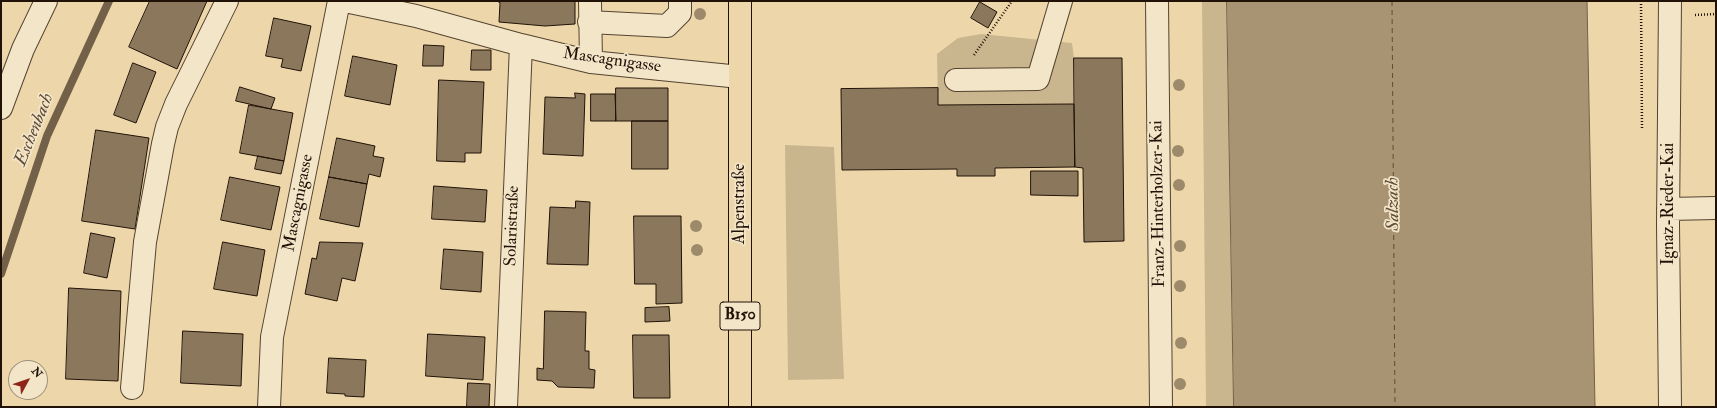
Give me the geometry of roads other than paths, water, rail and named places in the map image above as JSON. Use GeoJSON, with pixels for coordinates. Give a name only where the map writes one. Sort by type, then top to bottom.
{"type":"FeatureCollection","features":[{"type":"Feature","properties":{"kind":"main road","name":"Alpenstraße"},"geometry":{"type":"LineString","coordinates":[[740,1],[740,407]]}},
{"type":"Feature","properties":{"kind":"street"},"geometry":{"type":"LineString","coordinates":[[1,108],[23,49],[46,1]]}},
{"type":"Feature","properties":{"kind":"street"},"geometry":{"type":"LineString","coordinates":[[132,388],[145,242],[167,127],[176,104],[227,1]]}},
{"type":"Feature","properties":{"kind":"street","name":"Mascagnigasse"},"geometry":{"type":"LineString","coordinates":[[269,407],[272,337],[339,1]]}},
{"type":"Feature","properties":{"kind":"street","name":"Mascagnigasse"},"geometry":{"type":"LineString","coordinates":[[345,1],[416,16],[521,45],[591,62],[740,77]]}},
{"type":"Feature","properties":{"kind":"street"},"geometry":{"type":"LineString","coordinates":[[591,62],[590,11],[667,26],[680,13],[680,1]]}},
{"type":"Feature","properties":{"kind":"street"},"geometry":{"type":"LineString","coordinates":[[956,80],[1038,79],[1061,1]]}},
{"type":"Feature","properties":{"kind":"street","name":"Franz-Hinterholzer-Kai"},"geometry":{"type":"LineString","coordinates":[[1157,1],[1161,407]]}},
{"type":"Feature","properties":{"kind":"street","name":"Ignaz-Rieder-Kai"},"geometry":{"type":"LineString","coordinates":[[1670,1],[1668,208],[1670,407]]}},
{"type":"Feature","properties":{"kind":"street","name":"Solaristraße"},"geometry":{"type":"LineString","coordinates":[[506,407],[521,45]]}},
{"type":"Feature","properties":{"kind":"street"},"geometry":{"type":"LineString","coordinates":[[1668,208],[1716,208]]}},
{"type":"Feature","properties":{"kind":"water","name":"Salzach"},"geometry":{"type":"Polygon","coordinates":[[[1227,1],[1587,1],[1595,407],[1234,407],[1227,1]]]}},
{"type":"Feature","properties":{"kind":"waterway","name":"Eschenbach"},"geometry":{"type":"LineString","coordinates":[[1,274],[47,136],[109,1]]}}]}
